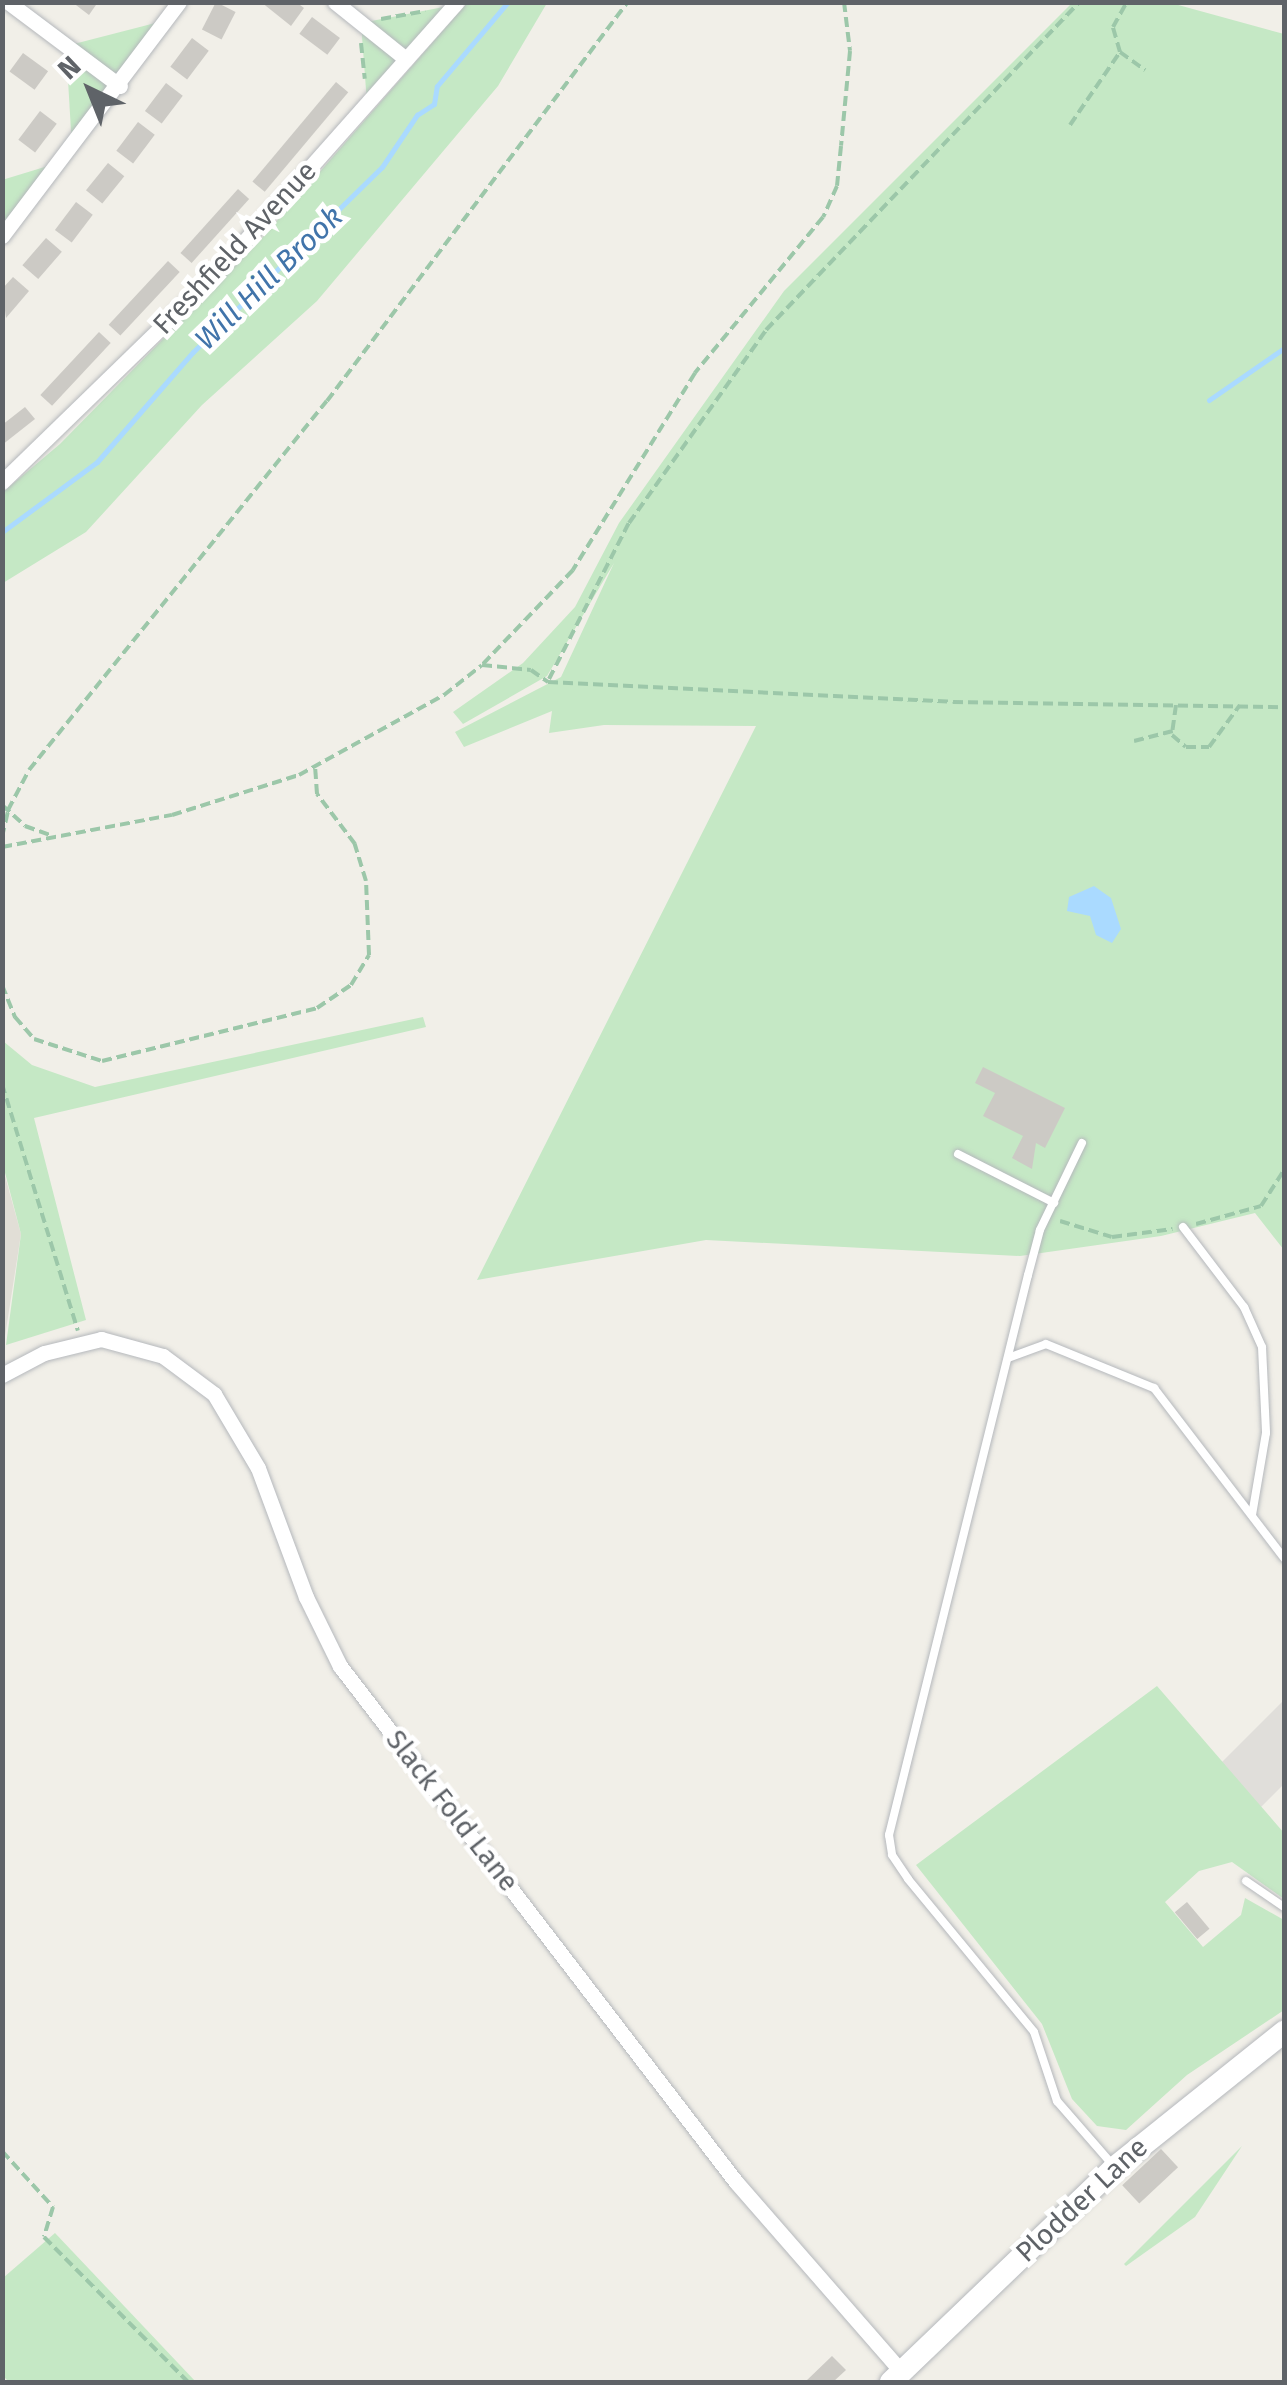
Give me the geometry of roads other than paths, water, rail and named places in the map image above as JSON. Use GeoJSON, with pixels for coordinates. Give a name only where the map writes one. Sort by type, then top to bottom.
{"type":"FeatureCollection","features":[{"type":"Feature","properties":{"kind":"main road","name":"Plodder Lane"},"geometry":{"type":"LineString","coordinates":[[896,2377],[1114,2168],[1284,2032]]}},
{"type":"Feature","properties":{"kind":"street"},"geometry":{"type":"LineString","coordinates":[[8,2],[120,86]]}},
{"type":"Feature","properties":{"kind":"street"},"geometry":{"type":"LineString","coordinates":[[5,228],[120,86],[179,2]]}},
{"type":"Feature","properties":{"kind":"street"},"geometry":{"type":"LineString","coordinates":[[336,2],[406,59]]}},
{"type":"Feature","properties":{"kind":"street","name":"Freshfield Avenue"},"geometry":{"type":"LineString","coordinates":[[2,482],[210,280],[456,4]]}},
{"type":"Feature","properties":{"kind":"street","name":"Slack Fold Lane"},"geometry":{"type":"LineString","coordinates":[[2,1375],[81,1340],[122,1342],[163,1356],[214,1394],[258,1468],[306,1597],[340,1666],[736,2182],[896,2377]]}},
{"type":"Feature","properties":{"kind":"lane"},"geometry":{"type":"LineString","coordinates":[[1082,1143],[1040,1230],[890,1834],[892,1855],[1034,2032],[1057,2100],[1114,2168]]}},
{"type":"Feature","properties":{"kind":"lane"},"geometry":{"type":"LineString","coordinates":[[958,1154],[1054,1203]]}},
{"type":"Feature","properties":{"kind":"lane"},"geometry":{"type":"LineString","coordinates":[[1183,1227],[1244,1308],[1262,1347],[1266,1433],[1252,1515]]}},
{"type":"Feature","properties":{"kind":"lane"},"geometry":{"type":"LineString","coordinates":[[1008,1358],[1046,1344],[1154,1388],[1284,1558]]}},
{"type":"Feature","properties":{"kind":"lane"},"geometry":{"type":"LineString","coordinates":[[1246,1880],[1284,1907]]}},
{"type":"Feature","properties":{"kind":"water"},"geometry":{"type":"Polygon","coordinates":[[[1094,886],[1111,898],[1121,929],[1112,943],[1096,935],[1090,916],[1067,911],[1069,897],[1094,886]]]}},
{"type":"Feature","properties":{"kind":"waterway","name":"Will Hill Brook"},"geometry":{"type":"LineString","coordinates":[[2,532],[97,462],[193,352],[382,167],[417,115],[434,104],[437,86],[508,2]]}},
{"type":"Feature","properties":{"kind":"waterway"},"geometry":{"type":"LineString","coordinates":[[1209,400],[1284,348]]}}]}
